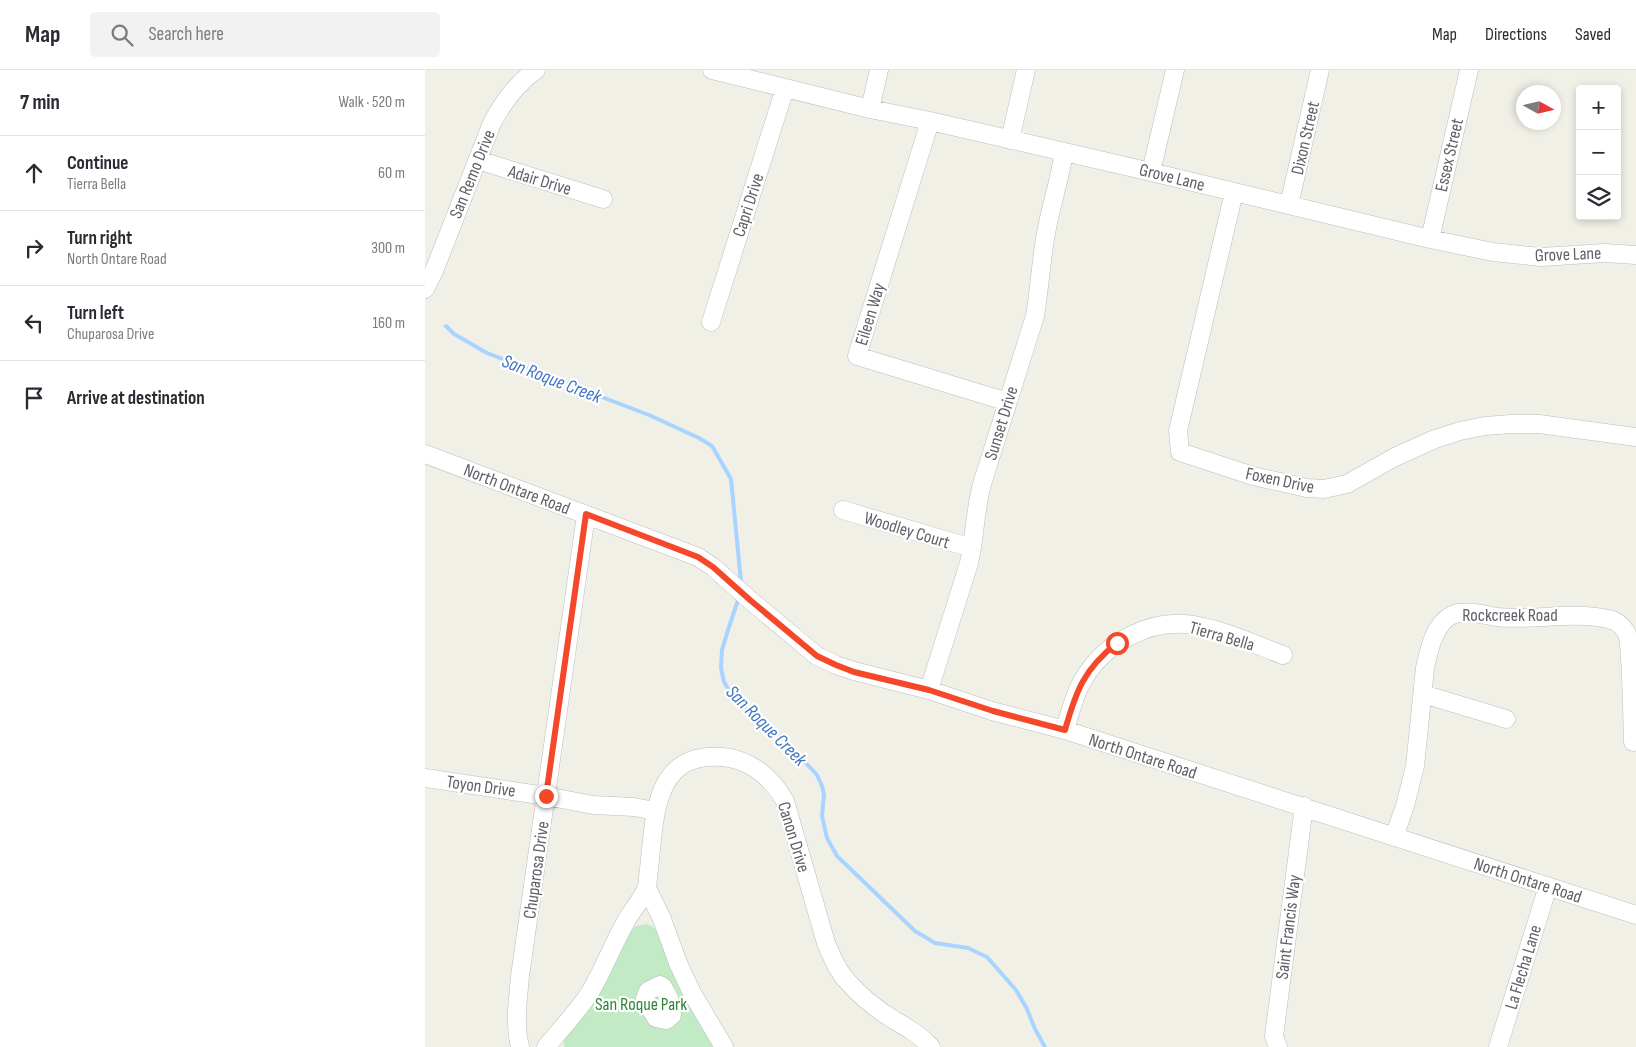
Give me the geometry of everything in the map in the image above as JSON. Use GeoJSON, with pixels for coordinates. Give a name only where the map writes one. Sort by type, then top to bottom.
{"type":"FeatureCollection","features":[{"type":"Feature","properties":{"kind":"street","name":"San Remo Drive"},"geometry":{"type":"LineString","coordinates":[[425,289],[434,271],[492,123],[503,104],[516,88],[536,70]]}},
{"type":"Feature","properties":{"kind":"street","name":"Grove Lane"},"geometry":{"type":"LineString","coordinates":[[712,70],[734,73],[870,109],[1151,172],[1430,239],[1517,256],[1541,257],[1605,253],[1636,255]]}},
{"type":"Feature","properties":{"kind":"street"},"geometry":{"type":"LineString","coordinates":[[870,109],[879,70]]}},
{"type":"Feature","properties":{"kind":"street"},"geometry":{"type":"LineString","coordinates":[[1010,140],[1026,70]]}},
{"type":"Feature","properties":{"kind":"street"},"geometry":{"type":"LineString","coordinates":[[1151,172],[1175,70]]}},
{"type":"Feature","properties":{"kind":"street","name":"Dixon Street"},"geometry":{"type":"LineString","coordinates":[[1289,205],[1320,70]]}},
{"type":"Feature","properties":{"kind":"street","name":"Essex Street"},"geometry":{"type":"LineString","coordinates":[[1430,239],[1469,70]]}},
{"type":"Feature","properties":{"kind":"street","name":"Capri Drive"},"geometry":{"type":"LineString","coordinates":[[711,322],[785,88]]}},
{"type":"Feature","properties":{"kind":"street","name":"Eileen Way"},"geometry":{"type":"LineString","coordinates":[[930,121],[857,356],[1008,402]]}},
{"type":"Feature","properties":{"kind":"street","name":"Sunset Drive"},"geometry":{"type":"LineString","coordinates":[[929,690],[972,548],[978,500],[1035,316],[1047,227],[1064,152]]}},
{"type":"Feature","properties":{"kind":"street","name":"Adair Drive"},"geometry":{"type":"LineString","coordinates":[[478,160],[603,199]]}},
{"type":"Feature","properties":{"kind":"street","name":"Foxen Drive"},"geometry":{"type":"LineString","coordinates":[[1234,192],[1178,431],[1179,452],[1253,476],[1307,488],[1324,489],[1347,484],[1395,457],[1435,438],[1485,426],[1539,424],[1636,437]]}},
{"type":"Feature","properties":{"kind":"street","name":"North Ontare Road"},"geometry":{"type":"LineString","coordinates":[[425,454],[690,554],[713,567],[817,656],[854,672],[929,690],[993,711],[1065,730],[1636,915]]}},
{"type":"Feature","properties":{"kind":"street","name":"Woodley Court"},"geometry":{"type":"LineString","coordinates":[[843,510],[972,548]]}},
{"type":"Feature","properties":{"kind":"street","name":"Chuparosa Drive"},"geometry":{"type":"LineString","coordinates":[[520,1047],[516,1013],[586,514]]}},
{"type":"Feature","properties":{"kind":"street","name":"Rockcreek Road"},"geometry":{"type":"LineString","coordinates":[[1394,838],[1405,806],[1415,766],[1425,668],[1434,638],[1441,624],[1453,615],[1467,613],[1521,617],[1562,615],[1609,619],[1621,626],[1629,638],[1633,742]]}},
{"type":"Feature","properties":{"kind":"street","name":"Tierra Bella"},"geometry":{"type":"LineString","coordinates":[[1065,730],[1075,696],[1083,679],[1094,664],[1117,643],[1145,630],[1163,625],[1192,625],[1246,640],[1283,655]]}},
{"type":"Feature","properties":{"kind":"street"},"geometry":{"type":"LineString","coordinates":[[1423,694],[1506,719]]}},
{"type":"Feature","properties":{"kind":"street","name":"Canon Drive"},"geometry":{"type":"LineString","coordinates":[[546,1047],[573,1016],[589,993],[599,977],[625,922],[647,888],[655,811],[665,781],[683,765],[694,759],[706,757],[730,758],[743,762],[769,778],[778,789],[785,801],[826,943],[835,963],[848,982],[871,1003],[894,1020],[914,1031],[931,1047]]}},
{"type":"Feature","properties":{"kind":"street","name":"Toyon Drive"},"geometry":{"type":"LineString","coordinates":[[425,778],[593,805],[634,807],[655,811]]}},
{"type":"Feature","properties":{"kind":"street","name":"Saint Francis Way"},"geometry":{"type":"LineString","coordinates":[[1278,1047],[1274,1036],[1304,806]]}},
{"type":"Feature","properties":{"kind":"street","name":"La Flecha Lane"},"geometry":{"type":"LineString","coordinates":[[1498,1047],[1548,886]]}},
{"type":"Feature","properties":{"kind":"street"},"geometry":{"type":"LineString","coordinates":[[647,888],[662,919],[670,944],[688,985],[724,1047]]}},
{"type":"Feature","properties":{"kind":"green space","name":"San Roque Park"},"geometry":{"type":"Polygon","coordinates":[[[646,924],[652,926],[658,932],[715,1047],[564,1047],[564,1039],[602,989],[631,931],[636,926],[646,924]]]}},
{"type":"Feature","properties":{"kind":"waterway","name":"San Roque Creek"},"geometry":{"type":"LineString","coordinates":[[446,326],[454,334],[487,353],[649,415],[712,446],[731,479],[741,582]]}},
{"type":"Feature","properties":{"kind":"waterway","name":"San Roque Creek"},"geometry":{"type":"LineString","coordinates":[[739,597],[722,650],[721,668],[724,682],[732,695],[758,720],[786,741],[817,775],[824,795],[822,816],[827,838],[837,856],[915,931],[935,943],[968,948],[987,957],[1016,990],[1045,1047]]}},
{"type":"Feature","properties":{"kind":"route"},"geometry":{"type":"LineString","coordinates":[[546,796],[586,514],[698,557],[729,580],[817,656],[836,665],[854,672],[929,690],[993,711],[1065,730],[1075,696],[1083,679],[1102,655],[1117,643]]}}]}
